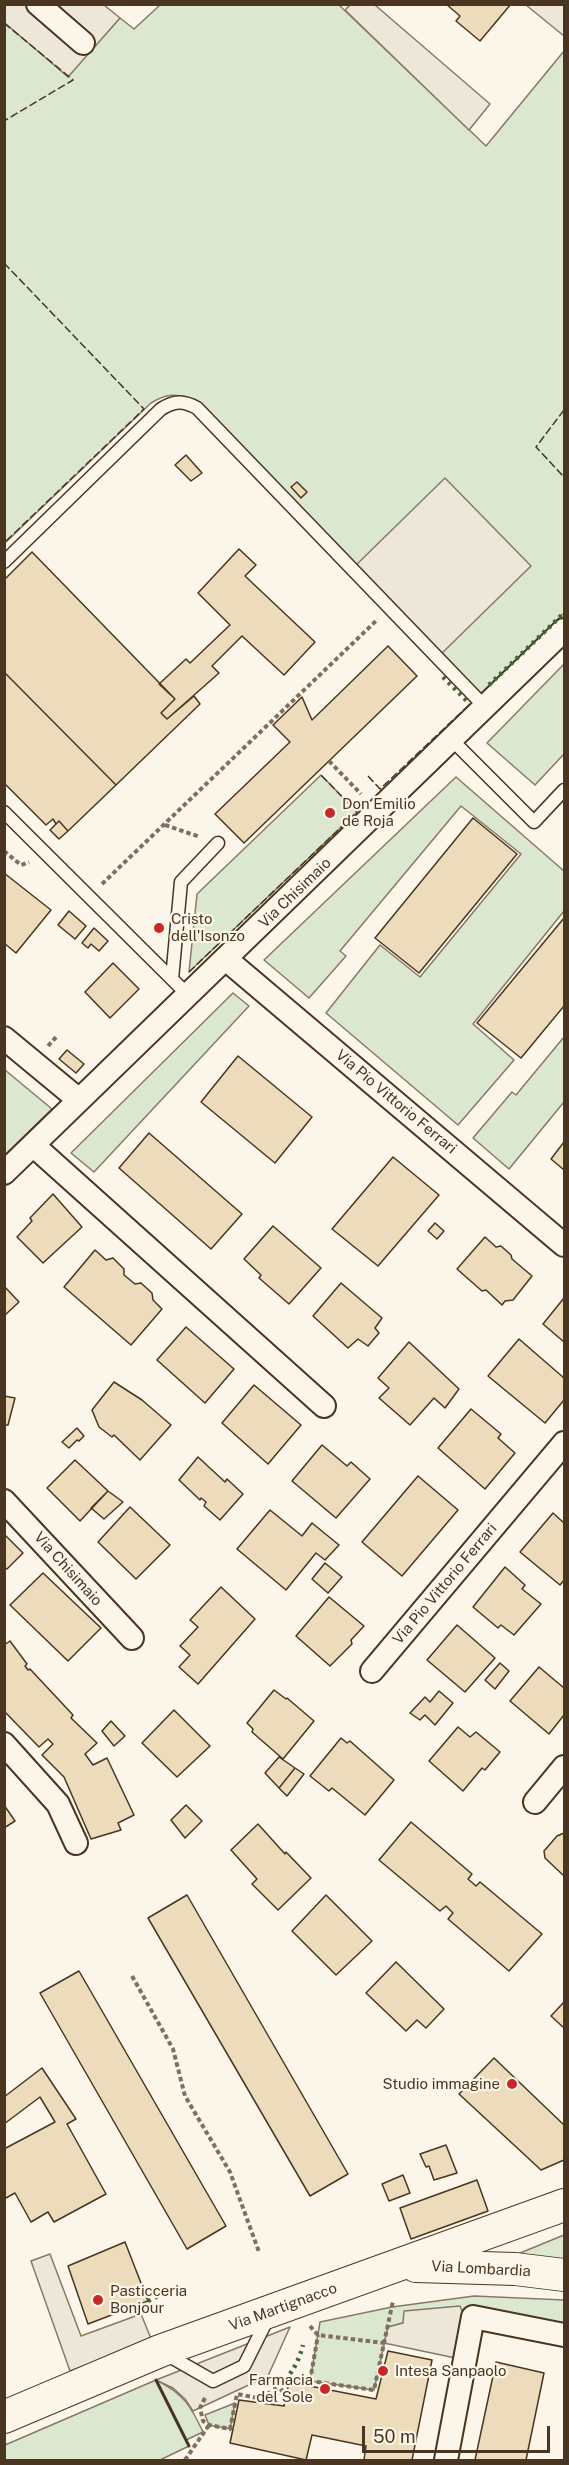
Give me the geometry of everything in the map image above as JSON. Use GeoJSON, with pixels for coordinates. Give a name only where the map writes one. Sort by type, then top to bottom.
{"type":"FeatureCollection","features":[{"type":"Feature","properties":{"kind":"main road","name":"Via Martignacco"},"geometry":{"type":"LineString","coordinates":[[4,2417],[160,2351],[564,2205]]}},
{"type":"Feature","properties":{"kind":"main road","name":"Via Lombardia"},"geometry":{"type":"LineString","coordinates":[[398,2266],[495,2268],[564,2275]]}},
{"type":"Feature","properties":{"kind":"street"},"geometry":{"type":"LineString","coordinates":[[38,4],[83,44]]}},
{"type":"Feature","properties":{"kind":"street","name":"Via Chisimaio"},"geometry":{"type":"LineString","coordinates":[[4,1173],[453,741],[564,630]]}},
{"type":"Feature","properties":{"kind":"street","name":"Via Pio Vittorio Ferrari"},"geometry":{"type":"LineString","coordinates":[[226,960],[564,1245]]}},
{"type":"Feature","properties":{"kind":"street"},"geometry":{"type":"LineString","coordinates":[[4,1038],[78,1100]]}},
{"type":"Feature","properties":{"kind":"street"},"geometry":{"type":"LineString","coordinates":[[33,1145],[324,1406]]}},
{"type":"Feature","properties":{"kind":"street","name":"Via Pio Vittorio Ferrari"},"geometry":{"type":"LineString","coordinates":[[372,1671],[564,1443]]}},
{"type":"Feature","properties":{"kind":"street","name":"Via Chisimaio"},"geometry":{"type":"LineString","coordinates":[[4,1501],[132,1638]]}},
{"type":"Feature","properties":{"kind":"street"},"geometry":{"type":"LineString","coordinates":[[4,1744],[58,1804],[76,1844]]}},
{"type":"Feature","properties":{"kind":"street"},"geometry":{"type":"LineString","coordinates":[[535,1802],[564,1767]]}},
{"type":"Feature","properties":{"kind":"street"},"geometry":{"type":"LineString","coordinates":[[446,2460],[474,2317],[564,2335]]}},
{"type":"Feature","properties":{"kind":"lane"},"geometry":{"type":"LineString","coordinates":[[4,562],[161,409],[174,402],[185,402],[197,408],[486,708]]}},
{"type":"Feature","properties":{"kind":"lane"},"geometry":{"type":"LineString","coordinates":[[453,741],[534,822],[564,790]]}},
{"type":"Feature","properties":{"kind":"lane"},"geometry":{"type":"LineString","coordinates":[[4,812],[189,996]]}},
{"type":"Feature","properties":{"kind":"lane"},"geometry":{"type":"LineString","coordinates":[[172,980],[181,882],[218,843]]}},
{"type":"Feature","properties":{"kind":"lane"},"geometry":{"type":"LineString","coordinates":[[160,2351],[213,2380],[244,2366],[272,2310]]}},
{"type":"Feature","properties":{"kind":"path"},"geometry":{"type":"LineString","coordinates":[[89,897],[390,608]]}},
{"type":"Feature","properties":{"kind":"path"},"geometry":{"type":"LineString","coordinates":[[329,761],[368,801]]}},
{"type":"Feature","properties":{"kind":"path"},"geometry":{"type":"LineString","coordinates":[[164,825],[218,843]]}},
{"type":"Feature","properties":{"kind":"path"},"geometry":{"type":"LineString","coordinates":[[46,1049],[58,1035]]}},
{"type":"Feature","properties":{"kind":"path"},"geometry":{"type":"LineString","coordinates":[[132,1976],[173,2049],[185,2096],[230,2172],[259,2252]]}},
{"type":"Feature","properties":{"kind":"path"},"geometry":{"type":"LineString","coordinates":[[200,2408],[203,2421],[209,2426],[230,2429],[237,2394],[268,2400],[284,2389],[289,2378],[374,2390],[393,2301]]}},
{"type":"Feature","properties":{"kind":"path"},"geometry":{"type":"LineString","coordinates":[[310,2381],[318,2335],[384,2343]]}},
{"type":"Feature","properties":{"kind":"path"},"geometry":{"type":"LineString","coordinates":[[185,2460],[209,2426]]}},
{"type":"Feature","properties":{"kind":"green space"},"geometry":{"type":"Polygon","coordinates":[[[160,5],[339,5],[486,146],[564,51],[564,613],[476,698],[189,400],[179,396],[160,398],[151,403],[5,543],[5,23],[68,76],[120,18],[134,29],[160,5]]]}},
{"type":"Feature","properties":{"kind":"green space"},"geometry":{"type":"Polygon","coordinates":[[[564,664],[564,754],[535,785],[487,743],[564,664]]]}},
{"type":"Feature","properties":{"kind":"green space"},"geometry":{"type":"Polygon","coordinates":[[[321,775],[357,812],[189,972],[197,894],[321,775]]]}},
{"type":"Feature","properties":{"kind":"green space"},"geometry":{"type":"Polygon","coordinates":[[[456,777],[564,871],[564,911],[473,1024],[514,1060],[458,1125],[326,1013],[380,945],[420,977],[521,854],[461,806],[340,951],[346,956],[309,998],[264,960],[456,777]]]}},
{"type":"Feature","properties":{"kind":"green space"},"geometry":{"type":"Polygon","coordinates":[[[233,993],[249,1006],[94,1172],[71,1153],[233,993]]]}},
{"type":"Feature","properties":{"kind":"green space"},"geometry":{"type":"Polygon","coordinates":[[[564,1037],[564,1102],[509,1169],[473,1138],[512,1092],[516,1095],[564,1037]]]}},
{"type":"Feature","properties":{"kind":"green space"},"geometry":{"type":"Polygon","coordinates":[[[5,1070],[52,1109],[5,1155],[5,1070]]]}},
{"type":"Feature","properties":{"kind":"green space"},"geometry":{"type":"Polygon","coordinates":[[[564,2235],[564,2260],[508,2258],[564,2235]]]}},
{"type":"Feature","properties":{"kind":"green space"},"geometry":{"type":"Polygon","coordinates":[[[474,2296],[564,2300],[564,2327],[473,2317],[403,2323],[388,2327],[374,2390],[310,2381],[320,2322],[392,2307],[474,2296]]]}},
{"type":"Feature","properties":{"kind":"green space"},"geometry":{"type":"Polygon","coordinates":[[[156,2380],[180,2395],[199,2423],[203,2432],[186,2440],[189,2446],[160,2460],[5,2460],[5,2445],[156,2380]]]}},
{"type":"Feature","properties":{"kind":"green space"},"geometry":{"type":"Polygon","coordinates":[[[235,2403],[230,2429],[209,2425],[205,2415],[235,2403]]]}},
{"type":"Feature","properties":{"kind":"shaded area"},"geometry":{"type":"Polygon","coordinates":[[[4,5],[104,5],[120,18],[68,77],[5,23],[4,5]]]}},
{"type":"Feature","properties":{"kind":"shaded area"},"geometry":{"type":"Polygon","coordinates":[[[350,5],[375,5],[490,104],[469,130],[345,10],[350,5]]]}},
{"type":"Feature","properties":{"kind":"shaded area"},"geometry":{"type":"Polygon","coordinates":[[[526,5],[564,5],[564,36],[526,5]]]}},
{"type":"Feature","properties":{"kind":"shaded area"},"geometry":{"type":"Polygon","coordinates":[[[445,478],[531,566],[438,657],[352,569],[445,478]]]}},
{"type":"Feature","properties":{"kind":"shaded area"},"geometry":{"type":"Polygon","coordinates":[[[50,2254],[81,2336],[141,2314],[152,2341],[70,2371],[31,2261],[50,2254]]]}},
{"type":"Feature","properties":{"kind":"shaded area"},"geometry":{"type":"Polygon","coordinates":[[[460,2306],[465,2318],[465,2360],[384,2343],[388,2327],[403,2323],[404,2311],[460,2306]]]}},
{"type":"Feature","properties":{"kind":"shaded area"},"geometry":{"type":"Polygon","coordinates":[[[290,2327],[268,2376],[193,2411],[185,2399],[173,2388],[156,2380],[290,2327]]]}},
{"type":"Feature","properties":{"kind":"building"},"geometry":{"type":"Polygon","coordinates":[[[446,4],[511,4],[480,41],[456,21],[460,16],[446,4]]]}},
{"type":"Feature","properties":{"kind":"building"},"geometry":{"type":"Polygon","coordinates":[[[186,455],[202,473],[191,481],[175,465],[186,455]]]}},
{"type":"Feature","properties":{"kind":"building"},"geometry":{"type":"Polygon","coordinates":[[[297,482],[307,492],[301,498],[291,487],[297,482]]]}},
{"type":"Feature","properties":{"kind":"building"},"geometry":{"type":"Polygon","coordinates":[[[239,549],[256,565],[245,576],[315,642],[284,675],[242,636],[212,666],[219,673],[167,719],[161,713],[175,699],[159,684],[186,659],[190,663],[230,625],[198,593],[239,549]]]}},
{"type":"Feature","properties":{"kind":"building"},"geometry":{"type":"Polygon","coordinates":[[[32,552],[175,699],[161,713],[167,719],[194,696],[200,704],[116,785],[4,672],[4,580],[32,552]]]}},
{"type":"Feature","properties":{"kind":"building"},"geometry":{"type":"Polygon","coordinates":[[[388,646],[417,676],[244,843],[215,814],[290,742],[273,725],[302,697],[312,720],[388,646]]]}},
{"type":"Feature","properties":{"kind":"building"},"geometry":{"type":"Polygon","coordinates":[[[4,672],[116,785],[68,831],[59,821],[56,824],[53,819],[46,825],[4,783],[4,672]]]}},
{"type":"Feature","properties":{"kind":"building"},"geometry":{"type":"Polygon","coordinates":[[[473,818],[517,854],[419,973],[375,938],[473,818]]]}},
{"type":"Feature","properties":{"kind":"building"},"geometry":{"type":"Polygon","coordinates":[[[59,821],[68,831],[59,839],[50,830],[59,821]]]}},
{"type":"Feature","properties":{"kind":"building"},"geometry":{"type":"Polygon","coordinates":[[[4,873],[51,910],[16,953],[4,943],[4,873]]]}},
{"type":"Feature","properties":{"kind":"building"},"geometry":{"type":"Polygon","coordinates":[[[69,911],[86,926],[75,939],[58,925],[69,911]]]}},
{"type":"Feature","properties":{"kind":"building"},"geometry":{"type":"Polygon","coordinates":[[[564,918],[564,1006],[521,1058],[477,1023],[564,918]]]}},
{"type":"Feature","properties":{"kind":"building"},"geometry":{"type":"Polygon","coordinates":[[[94,928],[108,941],[99,951],[91,944],[88,948],[82,943],[94,928]]]}},
{"type":"Feature","properties":{"kind":"building"},"geometry":{"type":"Polygon","coordinates":[[[113,963],[139,989],[110,1018],[85,992],[113,963]]]}},
{"type":"Feature","properties":{"kind":"building"},"geometry":{"type":"Polygon","coordinates":[[[67,1050],[84,1064],[76,1073],[59,1059],[67,1050]]]}},
{"type":"Feature","properties":{"kind":"building"},"geometry":{"type":"Polygon","coordinates":[[[238,1056],[312,1117],[275,1163],[201,1102],[238,1056]]]}},
{"type":"Feature","properties":{"kind":"building"},"geometry":{"type":"Polygon","coordinates":[[[149,1133],[242,1214],[211,1249],[119,1168],[149,1133]]]}},
{"type":"Feature","properties":{"kind":"building"},"geometry":{"type":"Polygon","coordinates":[[[564,1142],[564,1170],[551,1159],[564,1142]]]}},
{"type":"Feature","properties":{"kind":"building"},"geometry":{"type":"Polygon","coordinates":[[[393,1157],[439,1195],[378,1266],[332,1229],[393,1157]]]}},
{"type":"Feature","properties":{"kind":"building"},"geometry":{"type":"Polygon","coordinates":[[[53,1194],[82,1227],[43,1263],[17,1237],[32,1221],[30,1218],[53,1194]]]}},
{"type":"Feature","properties":{"kind":"building"},"geometry":{"type":"Polygon","coordinates":[[[435,1223],[444,1231],[437,1239],[428,1231],[435,1223]]]}},
{"type":"Feature","properties":{"kind":"building"},"geometry":{"type":"Polygon","coordinates":[[[273,1226],[321,1268],[289,1304],[259,1278],[261,1275],[244,1259],[273,1226]]]}},
{"type":"Feature","properties":{"kind":"building"},"geometry":{"type":"Polygon","coordinates":[[[485,1237],[496,1247],[501,1246],[532,1276],[513,1300],[505,1301],[502,1305],[457,1269],[485,1237]]]}},
{"type":"Feature","properties":{"kind":"building"},"geometry":{"type":"Polygon","coordinates":[[[95,1250],[106,1260],[113,1258],[124,1269],[124,1275],[135,1284],[141,1283],[152,1293],[153,1300],[162,1309],[131,1345],[64,1287],[95,1250]]]}},
{"type":"Feature","properties":{"kind":"building"},"geometry":{"type":"Polygon","coordinates":[[[341,1283],[382,1318],[375,1328],[379,1333],[368,1346],[358,1339],[348,1348],[313,1316],[341,1283]]]}},
{"type":"Feature","properties":{"kind":"building"},"geometry":{"type":"Polygon","coordinates":[[[4,1286],[19,1302],[4,1316],[4,1286]]]}},
{"type":"Feature","properties":{"kind":"building"},"geometry":{"type":"Polygon","coordinates":[[[564,1298],[564,1342],[543,1324],[564,1298]]]}},
{"type":"Feature","properties":{"kind":"building"},"geometry":{"type":"Polygon","coordinates":[[[186,1327],[234,1369],[205,1403],[157,1360],[186,1327]]]}},
{"type":"Feature","properties":{"kind":"building"},"geometry":{"type":"Polygon","coordinates":[[[519,1339],[564,1378],[564,1400],[545,1423],[488,1376],[519,1339]]]}},
{"type":"Feature","properties":{"kind":"building"},"geometry":{"type":"Polygon","coordinates":[[[409,1342],[459,1389],[445,1408],[434,1398],[410,1425],[379,1398],[389,1388],[378,1378],[409,1342]]]}},
{"type":"Feature","properties":{"kind":"building"},"geometry":{"type":"Polygon","coordinates":[[[114,1382],[142,1400],[171,1425],[140,1460],[114,1435],[112,1437],[99,1427],[92,1410],[114,1382]]]}},
{"type":"Feature","properties":{"kind":"building"},"geometry":{"type":"Polygon","coordinates":[[[254,1385],[301,1425],[268,1464],[222,1423],[254,1385]]]}},
{"type":"Feature","properties":{"kind":"building"},"geometry":{"type":"Polygon","coordinates":[[[4,1396],[15,1398],[8,1425],[4,1425],[4,1396]]]}},
{"type":"Feature","properties":{"kind":"building"},"geometry":{"type":"Polygon","coordinates":[[[471,1409],[501,1434],[498,1438],[515,1453],[485,1489],[438,1448],[471,1409]]]}},
{"type":"Feature","properties":{"kind":"building"},"geometry":{"type":"Polygon","coordinates":[[[77,1428],[84,1436],[69,1448],[62,1442],[77,1428]]]}},
{"type":"Feature","properties":{"kind":"building"},"geometry":{"type":"Polygon","coordinates":[[[322,1445],[347,1466],[351,1462],[370,1479],[336,1518],[292,1481],[322,1445]]]}},
{"type":"Feature","properties":{"kind":"building"},"geometry":{"type":"Polygon","coordinates":[[[198,1457],[225,1482],[227,1479],[243,1494],[220,1520],[204,1506],[206,1502],[201,1498],[200,1500],[179,1480],[198,1457]]]}},
{"type":"Feature","properties":{"kind":"building"},"geometry":{"type":"Polygon","coordinates":[[[75,1460],[108,1491],[80,1521],[47,1488],[75,1460]]]}},
{"type":"Feature","properties":{"kind":"building"},"geometry":{"type":"Polygon","coordinates":[[[418,1476],[458,1510],[402,1576],[362,1542],[418,1476]]]}},
{"type":"Feature","properties":{"kind":"building"},"geometry":{"type":"Polygon","coordinates":[[[108,1491],[123,1502],[104,1519],[91,1508],[108,1491]]]}},
{"type":"Feature","properties":{"kind":"building"},"geometry":{"type":"Polygon","coordinates":[[[130,1507],[170,1545],[136,1579],[98,1542],[130,1507]]]}},
{"type":"Feature","properties":{"kind":"building"},"geometry":{"type":"Polygon","coordinates":[[[270,1510],[302,1536],[312,1523],[339,1545],[325,1560],[316,1553],[286,1590],[237,1549],[270,1510]]]}},
{"type":"Feature","properties":{"kind":"building"},"geometry":{"type":"Polygon","coordinates":[[[553,1513],[564,1523],[564,1580],[560,1585],[520,1552],[553,1513]]]}},
{"type":"Feature","properties":{"kind":"building"},"geometry":{"type":"Polygon","coordinates":[[[5,1535],[23,1553],[7,1569],[4,1567],[5,1535]]]}},
{"type":"Feature","properties":{"kind":"building"},"geometry":{"type":"Polygon","coordinates":[[[325,1563],[342,1577],[328,1593],[312,1579],[325,1563]]]}},
{"type":"Feature","properties":{"kind":"building"},"geometry":{"type":"Polygon","coordinates":[[[505,1567],[525,1585],[522,1589],[541,1604],[514,1635],[501,1625],[498,1628],[473,1607],[505,1567]]]}},
{"type":"Feature","properties":{"kind":"building"},"geometry":{"type":"Polygon","coordinates":[[[43,1573],[101,1628],[68,1661],[10,1605],[43,1573]]]}},
{"type":"Feature","properties":{"kind":"building"},"geometry":{"type":"Polygon","coordinates":[[[221,1587],[255,1619],[198,1684],[179,1667],[190,1655],[180,1646],[198,1627],[190,1620],[221,1587]]]}},
{"type":"Feature","properties":{"kind":"building"},"geometry":{"type":"Polygon","coordinates":[[[329,1597],[364,1626],[351,1640],[352,1644],[330,1666],[296,1636],[329,1597]]]}},
{"type":"Feature","properties":{"kind":"building"},"geometry":{"type":"Polygon","coordinates":[[[457,1625],[495,1658],[465,1692],[427,1660],[457,1625]]]}},
{"type":"Feature","properties":{"kind":"building"},"geometry":{"type":"Polygon","coordinates":[[[10,1641],[27,1664],[25,1666],[28,1670],[30,1669],[73,1715],[71,1718],[97,1743],[85,1754],[93,1765],[107,1758],[134,1815],[118,1823],[121,1830],[91,1839],[64,1777],[42,1755],[53,1744],[48,1739],[39,1747],[4,1711],[4,1645],[10,1641]]]}},
{"type":"Feature","properties":{"kind":"building"},"geometry":{"type":"Polygon","coordinates":[[[500,1663],[509,1671],[495,1689],[485,1680],[500,1663]]]}},
{"type":"Feature","properties":{"kind":"building"},"geometry":{"type":"Polygon","coordinates":[[[539,1667],[564,1688],[564,1715],[549,1734],[510,1701],[539,1667]]]}},
{"type":"Feature","properties":{"kind":"building"},"geometry":{"type":"Polygon","coordinates":[[[274,1690],[314,1721],[283,1759],[252,1732],[253,1729],[247,1723],[274,1690]]]}},
{"type":"Feature","properties":{"kind":"building"},"geometry":{"type":"Polygon","coordinates":[[[439,1691],[453,1703],[435,1725],[425,1715],[420,1720],[410,1713],[425,1697],[430,1702],[439,1691]]]}},
{"type":"Feature","properties":{"kind":"building"},"geometry":{"type":"Polygon","coordinates":[[[174,1710],[210,1746],[177,1777],[142,1743],[174,1710]]]}},
{"type":"Feature","properties":{"kind":"building"},"geometry":{"type":"Polygon","coordinates":[[[111,1721],[125,1736],[114,1746],[102,1731],[111,1721]]]}},
{"type":"Feature","properties":{"kind":"building"},"geometry":{"type":"Polygon","coordinates":[[[458,1727],[470,1737],[476,1732],[500,1752],[485,1770],[482,1768],[463,1791],[429,1761],[458,1727]]]}},
{"type":"Feature","properties":{"kind":"building"},"geometry":{"type":"Polygon","coordinates":[[[341,1738],[347,1743],[350,1741],[394,1780],[365,1815],[332,1788],[329,1791],[310,1776],[341,1738]]]}},
{"type":"Feature","properties":{"kind":"building"},"geometry":{"type":"Polygon","coordinates":[[[279,1757],[295,1768],[279,1788],[265,1773],[279,1757]]]}},
{"type":"Feature","properties":{"kind":"building"},"geometry":{"type":"Polygon","coordinates":[[[295,1768],[304,1774],[287,1796],[279,1788],[295,1768]]]}},
{"type":"Feature","properties":{"kind":"building"},"geometry":{"type":"Polygon","coordinates":[[[4,1805],[15,1821],[4,1828],[4,1805]]]}},
{"type":"Feature","properties":{"kind":"building"},"geometry":{"type":"Polygon","coordinates":[[[186,1805],[202,1821],[185,1838],[171,1820],[186,1805]]]}},
{"type":"Feature","properties":{"kind":"building"},"geometry":{"type":"Polygon","coordinates":[[[411,1822],[472,1874],[468,1879],[476,1886],[480,1882],[542,1934],[509,1971],[448,1919],[453,1913],[446,1906],[440,1911],[379,1860],[411,1822]]]}},
{"type":"Feature","properties":{"kind":"building"},"geometry":{"type":"Polygon","coordinates":[[[258,1824],[311,1878],[278,1910],[252,1884],[257,1879],[231,1850],[258,1824]]]}},
{"type":"Feature","properties":{"kind":"building"},"geometry":{"type":"Polygon","coordinates":[[[564,1833],[564,1876],[545,1858],[544,1851],[557,1836],[564,1833]]]}},
{"type":"Feature","properties":{"kind":"building"},"geometry":{"type":"Polygon","coordinates":[[[187,1895],[348,2174],[310,2196],[148,1918],[187,1895]]]}},
{"type":"Feature","properties":{"kind":"building"},"geometry":{"type":"Polygon","coordinates":[[[326,1895],[372,1941],[336,1975],[292,1931],[326,1895]]]}},
{"type":"Feature","properties":{"kind":"building"},"geometry":{"type":"Polygon","coordinates":[[[396,1962],[444,2009],[426,2028],[417,2020],[406,2031],[366,1993],[396,1962]]]}},
{"type":"Feature","properties":{"kind":"building"},"geometry":{"type":"Polygon","coordinates":[[[79,1971],[226,2226],[187,2249],[40,1993],[79,1971]]]}},
{"type":"Feature","properties":{"kind":"building"},"geometry":{"type":"Polygon","coordinates":[[[564,2002],[564,2028],[551,2016],[564,2002]]]}},
{"type":"Feature","properties":{"kind":"building"},"geometry":{"type":"Polygon","coordinates":[[[494,2058],[564,2125],[564,2160],[541,2170],[459,2094],[494,2058]]]}},
{"type":"Feature","properties":{"kind":"building"},"geometry":{"type":"Polygon","coordinates":[[[42,2068],[76,2119],[67,2124],[106,2194],[54,2222],[48,2212],[31,2222],[15,2193],[4,2199],[4,2149],[55,2122],[40,2097],[4,2124],[4,2097],[42,2068]]]}},
{"type":"Feature","properties":{"kind":"building"},"geometry":{"type":"Polygon","coordinates":[[[446,2145],[457,2173],[434,2180],[429,2166],[426,2167],[420,2154],[446,2145]]]}},
{"type":"Feature","properties":{"kind":"building"},"geometry":{"type":"Polygon","coordinates":[[[403,2175],[410,2193],[389,2201],[382,2184],[403,2175]]]}},
{"type":"Feature","properties":{"kind":"building"},"geometry":{"type":"Polygon","coordinates":[[[477,2180],[488,2211],[411,2239],[400,2208],[477,2180]]]}},
{"type":"Feature","properties":{"kind":"building"},"geometry":{"type":"Polygon","coordinates":[[[125,2242],[148,2301],[88,2324],[68,2266],[125,2242]]]}},
{"type":"Feature","properties":{"kind":"building"},"geometry":{"type":"Polygon","coordinates":[[[388,2351],[432,2360],[412,2460],[364,2460],[366,2446],[312,2435],[306,2460],[230,2443],[239,2400],[284,2406],[289,2382],[376,2399],[388,2351]]]}},
{"type":"Feature","properties":{"kind":"building"},"geometry":{"type":"Polygon","coordinates":[[[496,2362],[544,2373],[526,2460],[475,2460],[496,2362]]]}},
{"type":"Feature","properties":{"kind":"hedge"},"geometry":{"type":"LineString","coordinates":[[489,685],[564,613]]}},
{"type":"Feature","properties":{"kind":"hedge"},"geometry":{"type":"LineString","coordinates":[[443,677],[470,704]]}},
{"type":"Feature","properties":{"kind":"hedge"},"geometry":{"type":"LineString","coordinates":[[148,2301],[178,2287]]}},
{"type":"Feature","properties":{"kind":"hedge"},"geometry":{"type":"LineString","coordinates":[[268,2394],[290,2373],[298,2361],[303,2345]]}},
{"type":"Feature","properties":{"kind":"fence"},"geometry":{"type":"LineString","coordinates":[[4,23],[73,80],[4,121]]}},
{"type":"Feature","properties":{"kind":"fence"},"geometry":{"type":"LineString","coordinates":[[4,263],[144,409],[4,543]]}},
{"type":"Feature","properties":{"kind":"fence"},"geometry":{"type":"LineString","coordinates":[[564,410],[536,447],[564,477]]}},
{"type":"Feature","properties":{"kind":"fence"},"geometry":{"type":"LineString","coordinates":[[368,776],[380,789],[470,704]]}},
{"type":"Feature","properties":{"kind":"fence"},"geometry":{"type":"LineString","coordinates":[[189,972],[357,812],[321,775]]}},
{"type":"Feature","properties":{"kind":"wall"},"geometry":{"type":"LineString","coordinates":[[156,2380],[189,2446]]}},
{"type":"Feature","properties":{"kind":"place","name":"Don Emilio de Roja"},"geometry":{"type":"Point","coordinates":[330,813]}},
{"type":"Feature","properties":{"kind":"place","name":"Cristo dell'Isonzo"},"geometry":{"type":"Point","coordinates":[159,928]}},
{"type":"Feature","properties":{"kind":"place","name":"Studio immagine"},"geometry":{"type":"Point","coordinates":[512,2084]}},
{"type":"Feature","properties":{"kind":"place","name":"Pasticceria Bonjour"},"geometry":{"type":"Point","coordinates":[98,2300]}},
{"type":"Feature","properties":{"kind":"place","name":"Intesa Sanpaolo"},"geometry":{"type":"Point","coordinates":[383,2371]}},
{"type":"Feature","properties":{"kind":"place","name":"Farmacia del Sole"},"geometry":{"type":"Point","coordinates":[325,2389]}}]}
